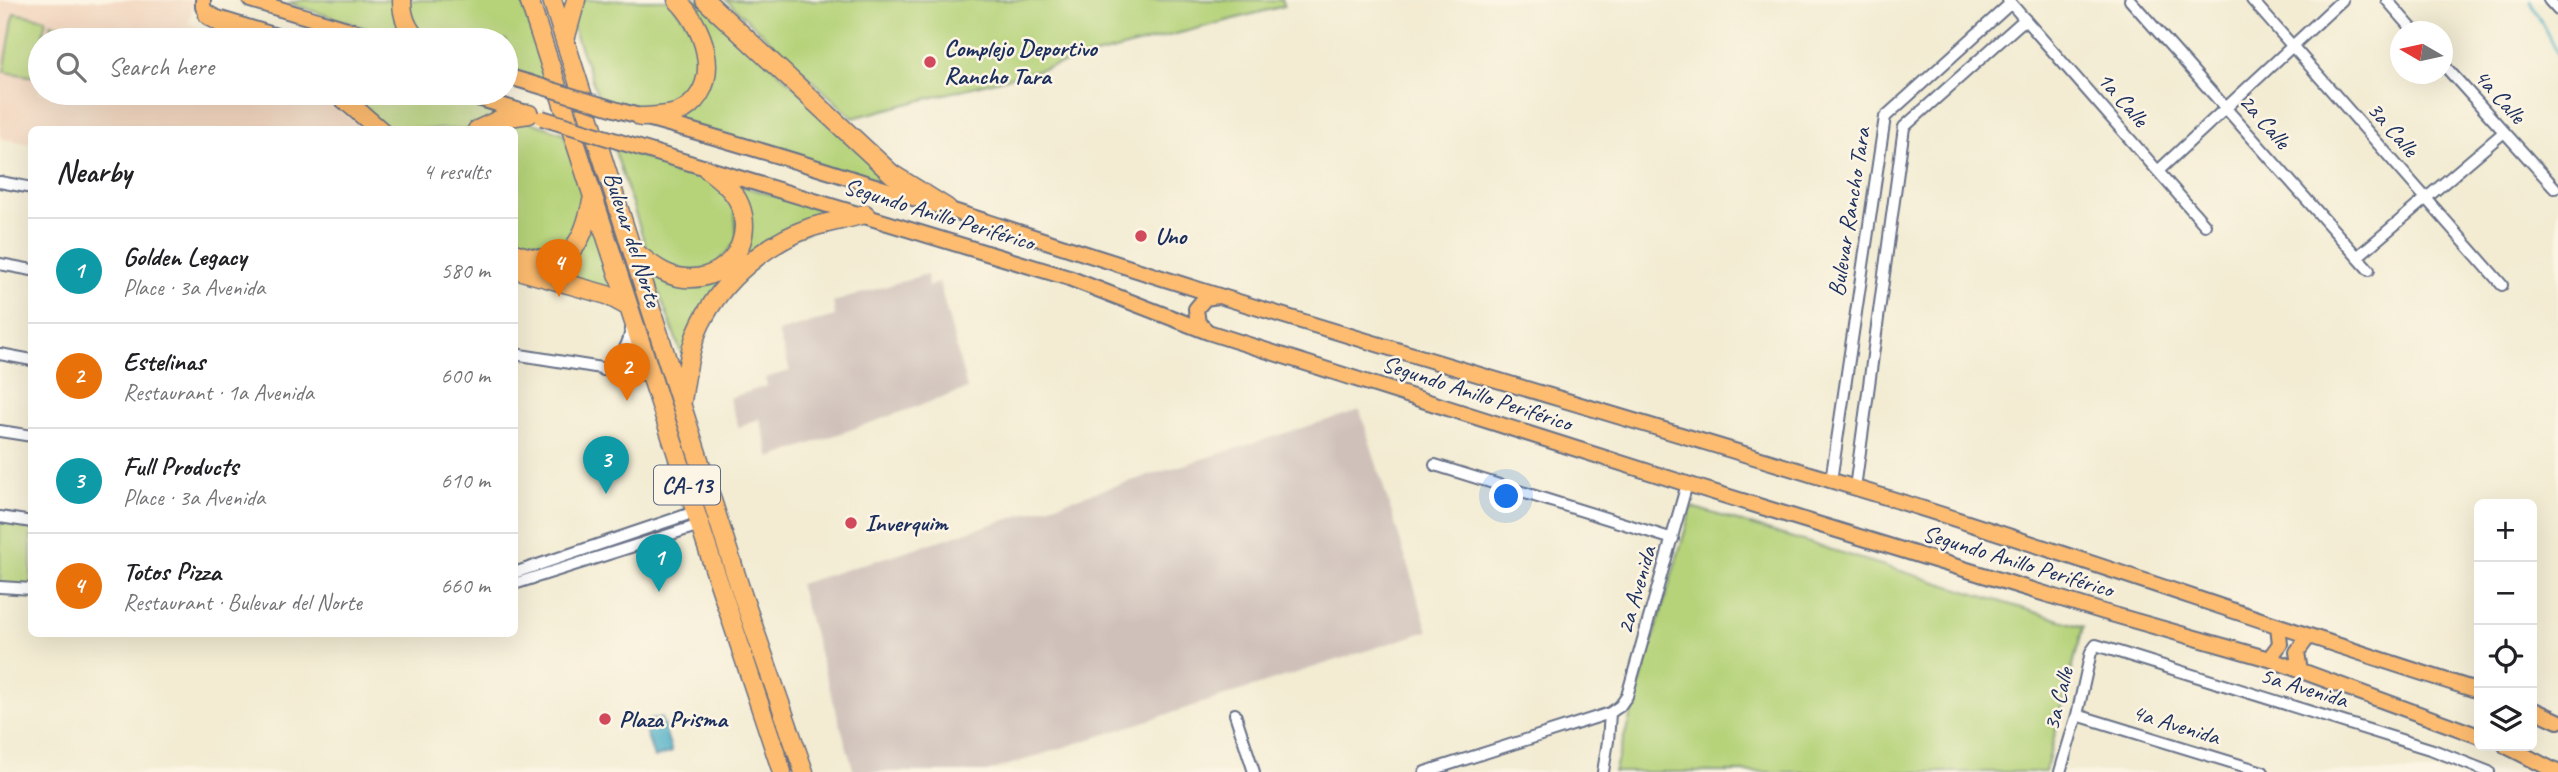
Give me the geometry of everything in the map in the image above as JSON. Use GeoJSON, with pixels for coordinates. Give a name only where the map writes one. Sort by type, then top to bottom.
{"type":"FeatureCollection","features":[{"type":"Feature","properties":{"kind":"highway"},"geometry":{"type":"LineString","coordinates":[[402,0],[402,12],[408,28]]}},
{"type":"Feature","properties":{"kind":"highway","name":"Bulevar del Norte"},"geometry":{"type":"LineString","coordinates":[[552,0],[742,594],[804,772]]}},
{"type":"Feature","properties":{"kind":"highway"},"geometry":{"type":"LineString","coordinates":[[565,40],[576,0]]}},
{"type":"Feature","properties":{"kind":"highway"},"geometry":{"type":"LineString","coordinates":[[641,117],[670,115],[688,107],[701,92],[704,83],[706,52],[700,32],[687,9],[677,0]]}},
{"type":"Feature","properties":{"kind":"highway"},"geometry":{"type":"LineString","coordinates":[[705,0],[892,174],[947,208]]}},
{"type":"Feature","properties":{"kind":"highway","name":"Bulevar del Norte"},"geometry":{"type":"LineString","coordinates":[[529,1],[779,767]]}},
{"type":"Feature","properties":{"kind":"highway"},"geometry":{"type":"LineString","coordinates":[[206,8],[233,28]]}},
{"type":"Feature","properties":{"kind":"highway"},"geometry":{"type":"LineString","coordinates":[[351,105],[375,126]]}},
{"type":"Feature","properties":{"kind":"highway"},"geometry":{"type":"LineString","coordinates":[[486,126],[503,118],[535,116]]}},
{"type":"Feature","properties":{"kind":"highway"},"geometry":{"type":"LineString","coordinates":[[632,250],[661,270],[677,276],[695,278],[714,274],[733,259],[742,243],[744,220],[739,202],[725,184],[708,169]]}},
{"type":"Feature","properties":{"kind":"highway"},"geometry":{"type":"LineString","coordinates":[[518,254],[536,260],[556,259],[573,249],[585,230],[593,197]]}},
{"type":"Feature","properties":{"kind":"highway"},"geometry":{"type":"LineString","coordinates":[[681,405],[690,355],[701,323],[721,292],[748,263],[778,243],[812,228],[864,214]]}},
{"type":"Feature","properties":{"kind":"highway"},"geometry":{"type":"LineString","coordinates":[[518,271],[607,295],[631,312]]}},
{"type":"Feature","properties":{"kind":"main road"},"geometry":{"type":"LineString","coordinates":[[250,0],[344,28]]}},
{"type":"Feature","properties":{"kind":"main road"},"geometry":{"type":"LineString","coordinates":[[206,8],[258,28]]}},
{"type":"Feature","properties":{"kind":"main road","name":"Segundo Anillo Periférico"},"geometry":{"type":"LineString","coordinates":[[518,80],[947,208],[1218,296],[1855,488],[2308,638],[2474,689]]}},
{"type":"Feature","properties":{"kind":"main road","name":"Segundo Anillo Periférico"},"geometry":{"type":"LineString","coordinates":[[500,105],[1069,278],[1208,332],[1687,484],[2091,608],[2269,659],[2474,734]]}},
{"type":"Feature","properties":{"kind":"main road"},"geometry":{"type":"LineString","coordinates":[[1208,332],[1198,323],[1196,309],[1205,298],[1218,296]]}},
{"type":"Feature","properties":{"kind":"main road"},"geometry":{"type":"LineString","coordinates":[[2269,659],[2280,644],[2278,626]]}},
{"type":"Feature","properties":{"kind":"main road"},"geometry":{"type":"LineString","coordinates":[[2300,671],[2297,652],[2308,638]]}},
{"type":"Feature","properties":{"kind":"main road"},"geometry":{"type":"LineString","coordinates":[[2537,711],[2558,721]]}},
{"type":"Feature","properties":{"kind":"main road"},"geometry":{"type":"LineString","coordinates":[[2516,751],[2554,771]]}},
{"type":"Feature","properties":{"kind":"street","name":"2a Calle"},"geometry":{"type":"LineString","coordinates":[[2130,0],[2369,270]]}},
{"type":"Feature","properties":{"kind":"street","name":"3a Calle"},"geometry":{"type":"LineString","coordinates":[[2252,0],[2502,285]]}},
{"type":"Feature","properties":{"kind":"street"},"geometry":{"type":"LineString","coordinates":[[2158,171],[2342,0]]}},
{"type":"Feature","properties":{"kind":"street"},"geometry":{"type":"LineString","coordinates":[[2386,0],[2405,21]]}},
{"type":"Feature","properties":{"kind":"street"},"geometry":{"type":"LineString","coordinates":[[2549,0],[2558,10]]}},
{"type":"Feature","properties":{"kind":"street","name":"1a Calle"},"geometry":{"type":"LineString","coordinates":[[2010,2],[2206,225]]}},
{"type":"Feature","properties":{"kind":"street","name":"Bulevar Rancho Tara"},"geometry":{"type":"LineString","coordinates":[[1831,481],[1885,117],[2010,2]]}},
{"type":"Feature","properties":{"kind":"street","name":"Bulevar Rancho Tara"},"geometry":{"type":"LineString","coordinates":[[1855,488],[1904,127],[2025,19]]}},
{"type":"Feature","properties":{"kind":"street","name":"4a Calle"},"geometry":{"type":"LineString","coordinates":[[2453,75],[2555,188]]}},
{"type":"Feature","properties":{"kind":"street"},"geometry":{"type":"LineString","coordinates":[[2357,257],[2504,132]]}},
{"type":"Feature","properties":{"kind":"street"},"geometry":{"type":"LineString","coordinates":[[1878,152],[1899,156]]}},
{"type":"Feature","properties":{"kind":"street"},"geometry":{"type":"LineString","coordinates":[[0,182],[28,187]]}},
{"type":"Feature","properties":{"kind":"street"},"geometry":{"type":"LineString","coordinates":[[0,264],[28,269]]}},
{"type":"Feature","properties":{"kind":"street"},"geometry":{"type":"LineString","coordinates":[[603,370],[617,361],[626,349],[631,312]]}},
{"type":"Feature","properties":{"kind":"street"},"geometry":{"type":"LineString","coordinates":[[0,354],[28,359]]}},
{"type":"Feature","properties":{"kind":"street"},"geometry":{"type":"LineString","coordinates":[[518,355],[652,376]]}},
{"type":"Feature","properties":{"kind":"street"},"geometry":{"type":"LineString","coordinates":[[0,431],[28,435]]}},
{"type":"Feature","properties":{"kind":"street"},"geometry":{"type":"LineString","coordinates":[[1435,465],[1672,539]]}},
{"type":"Feature","properties":{"kind":"street","name":"2a Avenida"},"geometry":{"type":"LineString","coordinates":[[1610,713],[1620,706],[1627,696],[1687,484]]}},
{"type":"Feature","properties":{"kind":"street"},"geometry":{"type":"LineString","coordinates":[[0,517],[28,521]]}},
{"type":"Feature","properties":{"kind":"street"},"geometry":{"type":"LineString","coordinates":[[518,572],[698,519]]}},
{"type":"Feature","properties":{"kind":"street"},"geometry":{"type":"LineString","coordinates":[[518,583],[698,519]]}},
{"type":"Feature","properties":{"kind":"street"},"geometry":{"type":"LineString","coordinates":[[0,587],[28,589]]}},
{"type":"Feature","properties":{"kind":"street","name":"3a Calle"},"geometry":{"type":"LineString","coordinates":[[2060,772],[2077,715],[2091,652],[2096,645],[2104,647]]}},
{"type":"Feature","properties":{"kind":"street","name":"5a Avenida"},"geometry":{"type":"LineString","coordinates":[[2104,647],[2433,750],[2490,772]]}},
{"type":"Feature","properties":{"kind":"street"},"geometry":{"type":"LineString","coordinates":[[1424,772],[1610,713],[1603,772]]}},
{"type":"Feature","properties":{"kind":"street"},"geometry":{"type":"LineString","coordinates":[[1235,714],[1254,772]]}},
{"type":"Feature","properties":{"kind":"street","name":"4a Avenida"},"geometry":{"type":"LineString","coordinates":[[2077,715],[2263,772]]}},
{"type":"Feature","properties":{"kind":"shaded area"},"geometry":{"type":"Polygon","coordinates":[[[0,0],[194,0],[189,23],[200,28],[28,28],[28,105],[333,105],[360,126],[28,126],[28,143],[0,138],[0,0]]]}},
{"type":"Feature","properties":{"kind":"shaded area"},"geometry":{"type":"Polygon","coordinates":[[[927,274],[928,287],[939,282],[967,389],[770,458],[760,418],[739,428],[729,398],[767,386],[765,378],[790,371],[778,332],[835,316],[833,302],[927,274]]]}},
{"type":"Feature","properties":{"kind":"shaded area"},"geometry":{"type":"Polygon","coordinates":[[[1360,410],[1428,631],[987,772],[854,772],[799,584],[1360,410]]]}},
{"type":"Feature","properties":{"kind":"green space"},"geometry":{"type":"Polygon","coordinates":[[[305,0],[398,0],[408,28],[366,28],[288,3],[305,0]]]}},
{"type":"Feature","properties":{"kind":"green space"},"geometry":{"type":"Polygon","coordinates":[[[406,0],[522,0],[549,85],[518,76],[518,28],[416,28],[406,0]]]}},
{"type":"Feature","properties":{"kind":"green space"},"geometry":{"type":"Polygon","coordinates":[[[580,0],[669,0],[696,34],[701,73],[685,102],[646,112],[599,99],[570,19],[580,0]]]}},
{"type":"Feature","properties":{"kind":"green space"},"geometry":{"type":"Polygon","coordinates":[[[684,0],[700,0],[912,194],[666,120],[710,80],[684,0]]]}},
{"type":"Feature","properties":{"kind":"green space","name":"Complejo Deportivo Rancho Tara"},"geometry":{"type":"Polygon","coordinates":[[[726,0],[1282,0],[1284,6],[853,118],[726,0]]]}},
{"type":"Feature","properties":{"kind":"green space"},"geometry":{"type":"Polygon","coordinates":[[[14,13],[46,19],[44,28],[28,28],[28,76],[4,72],[14,13]]]}},
{"type":"Feature","properties":{"kind":"green space"},"geometry":{"type":"Polygon","coordinates":[[[51,24],[77,28],[50,28],[51,24]]]}},
{"type":"Feature","properties":{"kind":"green space"},"geometry":{"type":"Polygon","coordinates":[[[358,105],[478,105],[504,113],[476,126],[382,126],[358,105]]]}},
{"type":"Feature","properties":{"kind":"green space"},"geometry":{"type":"Polygon","coordinates":[[[525,120],[563,133],[587,202],[581,229],[554,254],[518,248],[518,126],[502,126],[525,120]]]}},
{"type":"Feature","properties":{"kind":"green space"},"geometry":{"type":"Polygon","coordinates":[[[614,148],[709,177],[734,204],[737,241],[711,270],[677,271],[649,256],[614,148]]]}},
{"type":"Feature","properties":{"kind":"green space"},"geometry":{"type":"Polygon","coordinates":[[[731,183],[844,216],[748,257],[684,361],[651,271],[674,280],[740,256],[731,183]]]}},
{"type":"Feature","properties":{"kind":"green space"},"geometry":{"type":"Polygon","coordinates":[[[592,218],[617,297],[524,269],[558,263],[592,218]]]}},
{"type":"Feature","properties":{"kind":"green space"},"geometry":{"type":"Polygon","coordinates":[[[1692,507],[2083,627],[2045,772],[1614,772],[1692,507]]]}},
{"type":"Feature","properties":{"kind":"green space"},"geometry":{"type":"Polygon","coordinates":[[[0,517],[28,522],[28,588],[0,586],[0,517]]]}},
{"type":"Feature","properties":{"kind":"water"},"geometry":{"type":"Polygon","coordinates":[[[661,717],[672,752],[654,758],[643,722],[661,717]]]}},
{"type":"Feature","properties":{"kind":"waterway"},"geometry":{"type":"LineString","coordinates":[[2530,0],[2558,55]]}},
{"type":"Feature","properties":{"kind":"place","name":"Complejo Deportivo Rancho Tara"},"geometry":{"type":"Point","coordinates":[930,62]}},
{"type":"Feature","properties":{"kind":"place","name":"Uno"},"geometry":{"type":"Point","coordinates":[1141,236]}},
{"type":"Feature","properties":{"kind":"place","name":"Totos Pizza"},"geometry":{"type":"Point","coordinates":[559,297]}},
{"type":"Feature","properties":{"kind":"place","name":"Estelinas"},"geometry":{"type":"Point","coordinates":[627,401]}},
{"type":"Feature","properties":{"kind":"place","name":"Full Products"},"geometry":{"type":"Point","coordinates":[606,494]}},
{"type":"Feature","properties":{"kind":"place","name":"Inverquim"},"geometry":{"type":"Point","coordinates":[851,523]}},
{"type":"Feature","properties":{"kind":"place","name":"Golden Legacy"},"geometry":{"type":"Point","coordinates":[659,592]}},
{"type":"Feature","properties":{"kind":"place","name":"Plaza Prisma"},"geometry":{"type":"Point","coordinates":[605,719]}}]}
